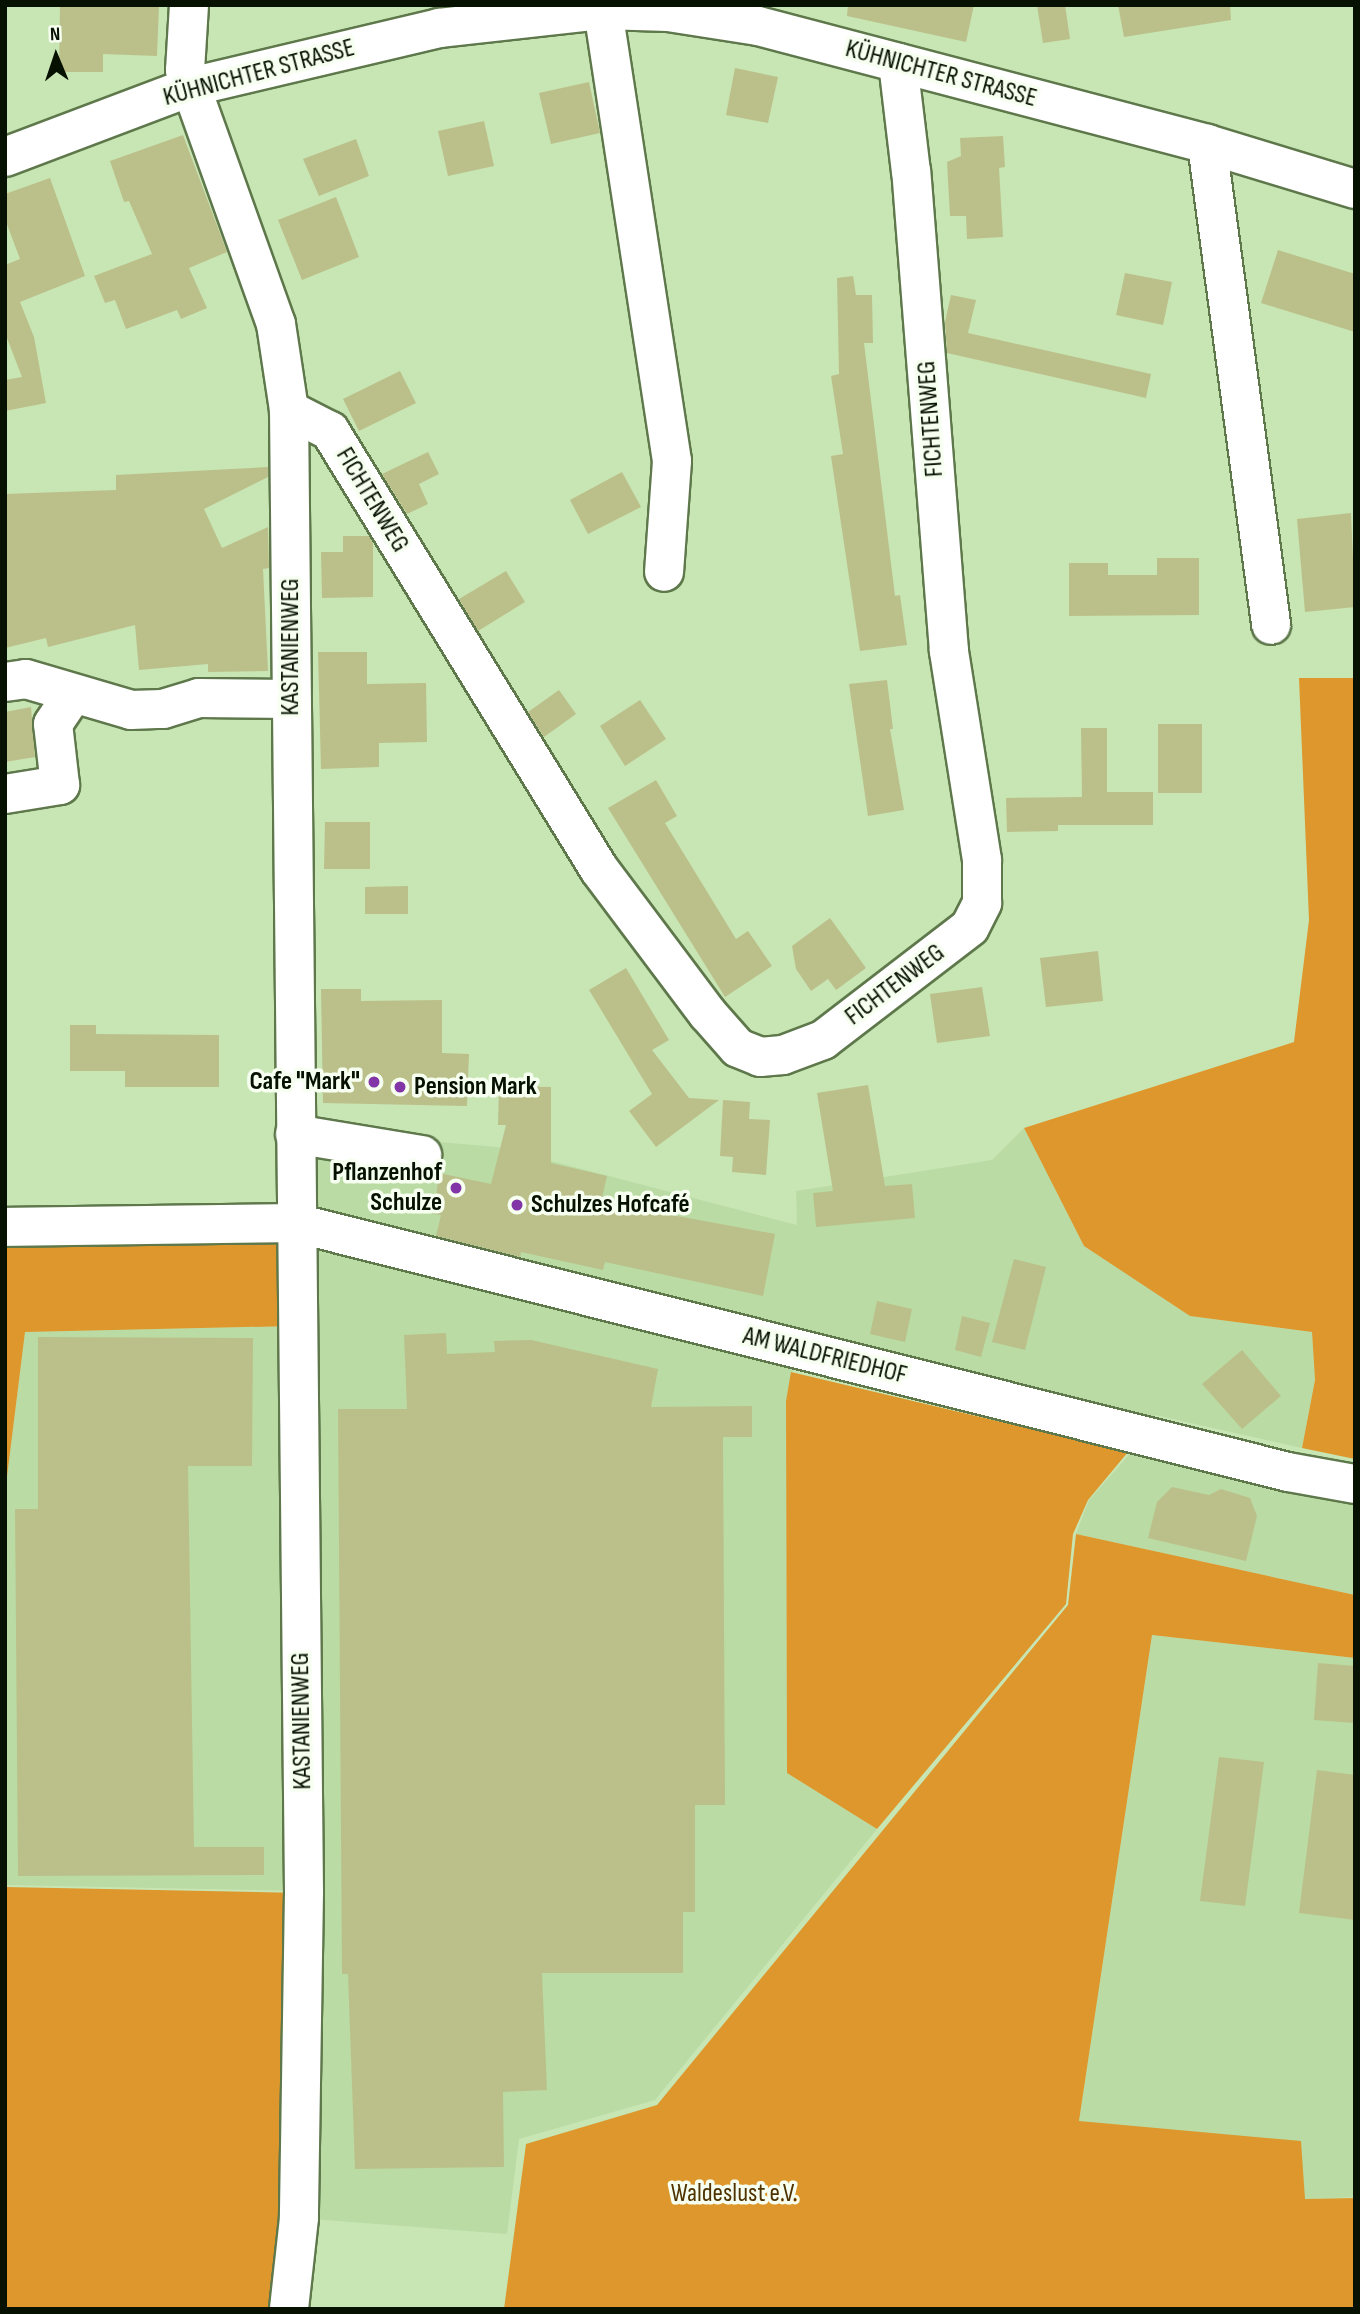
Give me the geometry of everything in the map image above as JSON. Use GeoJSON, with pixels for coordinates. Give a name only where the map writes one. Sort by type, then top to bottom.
{"type":"FeatureCollection","features":[{"type":"Feature","properties":{"kind":"street","name":"KASTANIENWEG"},"geometry":{"type":"LineString","coordinates":[[189,5],[185,55],[190,87],[276,324],[289,410],[304,1892],[299,2218],[289,2309]]}},
{"type":"Feature","properties":{"kind":"street","name":"KÜHNICHTER STRASSE"},"geometry":{"type":"LineString","coordinates":[[5,157],[190,87],[439,28],[530,11],[603,10],[668,12],[758,26],[1207,144],[1355,189]]}},
{"type":"Feature","properties":{"kind":"street"},"geometry":{"type":"LineString","coordinates":[[603,10],[672,461],[664,572]]}},
{"type":"Feature","properties":{"kind":"street","name":"FICHTENWEG"},"geometry":{"type":"LineString","coordinates":[[289,410],[330,431],[598,869],[708,1014],[738,1048],[760,1057],[783,1055],[823,1040],[970,927],[982,903],[982,860],[949,651],[911,172],[898,63]]}},
{"type":"Feature","properties":{"kind":"street"},"geometry":{"type":"LineString","coordinates":[[1207,144],[1271,625]]}},
{"type":"Feature","properties":{"kind":"street"},"geometry":{"type":"LineString","coordinates":[[5,682],[26,679],[131,710],[163,709],[199,698],[292,699]]}},
{"type":"Feature","properties":{"kind":"street"},"geometry":{"type":"LineString","coordinates":[[5,794],[60,785],[52,724],[73,694]]}},
{"type":"Feature","properties":{"kind":"street"},"geometry":{"type":"LineString","coordinates":[[295,1134],[422,1155]]}},
{"type":"Feature","properties":{"kind":"street"},"geometry":{"type":"LineString","coordinates":[[5,1227],[296,1223]]}},
{"type":"Feature","properties":{"kind":"street","name":"AM WALDFRIEDHOF"},"geometry":{"type":"LineString","coordinates":[[296,1223],[1288,1472],[1355,1484]]}},
{"type":"Feature","properties":{"kind":"shaded area"},"geometry":{"type":"Polygon","coordinates":[[[1024,1128],[1084,1246],[1190,1316],[1312,1332],[1315,1380],[1302,1448],[1155,1415],[1145,1435],[796,1354],[786,1401],[787,1773],[877,1829],[655,2100],[519,2139],[507,2234],[299,2218],[298,1130],[497,1147],[797,1225],[796,1191],[992,1160],[1024,1128]]]}},
{"type":"Feature","properties":{"kind":"shaded area"},"geometry":{"type":"Polygon","coordinates":[[[295,1326],[303,1891],[5,1885],[6,1485],[25,1332],[295,1326]]]}},
{"type":"Feature","properties":{"kind":"shaded area"},"geometry":{"type":"Polygon","coordinates":[[[1143,1439],[1355,1487],[1355,1595],[1076,1534],[1089,1500],[1143,1439]]]}},
{"type":"Feature","properties":{"kind":"shaded area"},"geometry":{"type":"Polygon","coordinates":[[[1152,1635],[1355,1658],[1355,2197],[1305,2199],[1079,2121],[1152,1635]]]}},
{"type":"Feature","properties":{"kind":"green space"},"geometry":{"type":"Polygon","coordinates":[[[1299,678],[1355,678],[1355,1459],[1302,1448],[1315,1380],[1312,1332],[1190,1316],[1084,1246],[1024,1128],[1294,1042],[1309,920],[1299,678]]]}},
{"type":"Feature","properties":{"kind":"green space"},"geometry":{"type":"Polygon","coordinates":[[[294,1225],[295,1326],[25,1332],[6,1485],[5,1599],[5,1226],[294,1225]]]}},
{"type":"Feature","properties":{"kind":"green space"},"geometry":{"type":"Polygon","coordinates":[[[791,1372],[1128,1452],[1088,1500],[1073,1534],[1066,1604],[877,1829],[787,1773],[786,1401],[791,1372]]]}},
{"type":"Feature","properties":{"kind":"green space","name":"Waldeslust e.V."},"geometry":{"type":"Polygon","coordinates":[[[1076,1534],[1355,1595],[1355,1658],[1152,1635],[1079,2121],[1301,2141],[1305,2199],[1355,2198],[1355,2309],[504,2309],[526,2144],[657,2105],[1068,1605],[1076,1534]]]}},
{"type":"Feature","properties":{"kind":"green space"},"geometry":{"type":"Polygon","coordinates":[[[5,1887],[303,1893],[289,2309],[5,2309],[5,1887]]]}},
{"type":"Feature","properties":{"kind":"building"},"geometry":{"type":"Polygon","coordinates":[[[60,5],[159,5],[157,56],[103,54],[103,72],[59,72],[60,5]]]}},
{"type":"Feature","properties":{"kind":"building"},"geometry":{"type":"Polygon","coordinates":[[[848,5],[974,5],[966,42],[847,16],[848,5]]]}},
{"type":"Feature","properties":{"kind":"building"},"geometry":{"type":"Polygon","coordinates":[[[1037,5],[1065,5],[1070,39],[1043,43],[1037,5]]]}},
{"type":"Feature","properties":{"kind":"building"},"geometry":{"type":"Polygon","coordinates":[[[1118,5],[1230,5],[1231,20],[1124,37],[1118,5]]]}},
{"type":"Feature","properties":{"kind":"building"},"geometry":{"type":"Polygon","coordinates":[[[735,68],[778,77],[768,123],[726,115],[735,68]]]}},
{"type":"Feature","properties":{"kind":"building"},"geometry":{"type":"Polygon","coordinates":[[[589,82],[600,133],[551,144],[539,93],[589,82]]]}},
{"type":"Feature","properties":{"kind":"building"},"geometry":{"type":"Polygon","coordinates":[[[484,121],[494,166],[448,176],[438,131],[484,121]]]}},
{"type":"Feature","properties":{"kind":"building"},"geometry":{"type":"Polygon","coordinates":[[[183,135],[227,252],[189,268],[207,308],[181,319],[177,310],[126,329],[115,300],[105,303],[94,276],[152,254],[129,201],[124,202],[110,161],[183,135]]]}},
{"type":"Feature","properties":{"kind":"building"},"geometry":{"type":"Polygon","coordinates":[[[1003,136],[1005,167],[999,168],[1003,237],[967,239],[966,216],[950,216],[947,162],[961,156],[960,138],[1003,136]]]}},
{"type":"Feature","properties":{"kind":"building"},"geometry":{"type":"Polygon","coordinates":[[[356,139],[369,176],[319,196],[303,159],[356,139]]]}},
{"type":"Feature","properties":{"kind":"building"},"geometry":{"type":"Polygon","coordinates":[[[50,178],[85,276],[20,302],[34,337],[46,403],[5,411],[5,380],[22,377],[5,333],[5,265],[20,259],[5,219],[5,194],[50,178]]]}},
{"type":"Feature","properties":{"kind":"building"},"geometry":{"type":"Polygon","coordinates":[[[336,197],[359,257],[302,280],[278,220],[336,197]]]}},
{"type":"Feature","properties":{"kind":"building"},"geometry":{"type":"Polygon","coordinates":[[[1278,250],[1355,274],[1355,332],[1261,303],[1278,250]]]}},
{"type":"Feature","properties":{"kind":"building"},"geometry":{"type":"Polygon","coordinates":[[[1125,273],[1172,282],[1163,325],[1116,315],[1125,273]]]}},
{"type":"Feature","properties":{"kind":"building"},"geometry":{"type":"Polygon","coordinates":[[[853,276],[856,295],[872,295],[873,343],[864,343],[895,596],[900,595],[907,645],[860,651],[831,456],[843,454],[831,376],[839,374],[837,278],[853,276]]]}},
{"type":"Feature","properties":{"kind":"building"},"geometry":{"type":"Polygon","coordinates":[[[951,295],[976,300],[968,333],[1151,374],[1146,398],[947,353],[945,322],[951,295]]]}},
{"type":"Feature","properties":{"kind":"building"},"geometry":{"type":"Polygon","coordinates":[[[400,371],[416,403],[359,431],[343,399],[400,371]]]}},
{"type":"Feature","properties":{"kind":"building"},"geometry":{"type":"Polygon","coordinates":[[[428,452],[439,474],[419,484],[428,504],[407,514],[382,474],[428,452]]]}},
{"type":"Feature","properties":{"kind":"building"},"geometry":{"type":"Polygon","coordinates":[[[268,467],[268,477],[204,509],[222,548],[268,527],[269,568],[263,569],[268,671],[208,672],[208,664],[139,670],[135,625],[48,647],[46,638],[5,648],[5,494],[116,490],[116,475],[268,467]]]}},
{"type":"Feature","properties":{"kind":"building"},"geometry":{"type":"Polygon","coordinates":[[[622,472],[641,507],[588,534],[570,500],[622,472]]]}},
{"type":"Feature","properties":{"kind":"building"},"geometry":{"type":"Polygon","coordinates":[[[1351,513],[1355,607],[1305,612],[1297,519],[1351,513]]]}},
{"type":"Feature","properties":{"kind":"building"},"geometry":{"type":"Polygon","coordinates":[[[343,536],[369,536],[373,543],[373,597],[322,598],[321,552],[343,552],[343,536]]]}},
{"type":"Feature","properties":{"kind":"building"},"geometry":{"type":"Polygon","coordinates":[[[1157,558],[1199,558],[1199,615],[1069,616],[1069,563],[1108,563],[1108,575],[1157,575],[1157,558]]]}},
{"type":"Feature","properties":{"kind":"building"},"geometry":{"type":"Polygon","coordinates":[[[506,571],[525,602],[478,631],[459,599],[506,571]]]}},
{"type":"Feature","properties":{"kind":"building"},"geometry":{"type":"Polygon","coordinates":[[[318,652],[367,652],[367,684],[426,683],[427,742],[379,743],[379,767],[321,769],[318,652]]]}},
{"type":"Feature","properties":{"kind":"building"},"geometry":{"type":"Polygon","coordinates":[[[887,680],[893,729],[890,729],[904,810],[868,816],[849,684],[887,680]]]}},
{"type":"Feature","properties":{"kind":"building"},"geometry":{"type":"Polygon","coordinates":[[[559,690],[576,714],[544,737],[528,712],[559,690]]]}},
{"type":"Feature","properties":{"kind":"building"},"geometry":{"type":"Polygon","coordinates":[[[640,700],[666,739],[625,766],[600,726],[640,700]]]}},
{"type":"Feature","properties":{"kind":"building"},"geometry":{"type":"Polygon","coordinates":[[[31,707],[35,757],[5,762],[5,712],[31,707]]]}},
{"type":"Feature","properties":{"kind":"building"},"geometry":{"type":"Polygon","coordinates":[[[1158,724],[1202,724],[1202,793],[1158,793],[1158,724]]]}},
{"type":"Feature","properties":{"kind":"building"},"geometry":{"type":"Polygon","coordinates":[[[1081,728],[1107,728],[1107,792],[1153,792],[1153,825],[1058,825],[1058,831],[1007,832],[1006,798],[1082,797],[1081,728]]]}},
{"type":"Feature","properties":{"kind":"building"},"geometry":{"type":"Polygon","coordinates":[[[656,780],[677,816],[665,823],[736,939],[748,931],[772,966],[725,997],[608,808],[656,780]]]}},
{"type":"Feature","properties":{"kind":"building"},"geometry":{"type":"Polygon","coordinates":[[[325,822],[370,822],[370,869],[324,869],[325,822]]]}},
{"type":"Feature","properties":{"kind":"building"},"geometry":{"type":"Polygon","coordinates":[[[408,886],[408,914],[365,914],[365,887],[408,886]]]}},
{"type":"Feature","properties":{"kind":"building"},"geometry":{"type":"Polygon","coordinates":[[[830,918],[866,968],[836,990],[828,979],[811,991],[796,969],[792,946],[830,918]]]}},
{"type":"Feature","properties":{"kind":"building"},"geometry":{"type":"Polygon","coordinates":[[[1098,951],[1103,1001],[1046,1007],[1040,958],[1098,951]]]}},
{"type":"Feature","properties":{"kind":"building"},"geometry":{"type":"Polygon","coordinates":[[[626,968],[669,1040],[652,1050],[689,1098],[719,1100],[656,1147],[629,1111],[652,1094],[589,990],[626,968]]]}},
{"type":"Feature","properties":{"kind":"building"},"geometry":{"type":"Polygon","coordinates":[[[982,987],[990,1036],[937,1043],[930,994],[982,987]]]}},
{"type":"Feature","properties":{"kind":"building"},"geometry":{"type":"Polygon","coordinates":[[[321,989],[361,989],[361,1001],[442,1000],[442,1053],[469,1054],[467,1106],[323,1103],[321,989]]]}},
{"type":"Feature","properties":{"kind":"building"},"geometry":{"type":"Polygon","coordinates":[[[70,1025],[96,1025],[96,1034],[219,1035],[219,1087],[125,1087],[125,1071],[70,1071],[70,1025]]]}},
{"type":"Feature","properties":{"kind":"building"},"geometry":{"type":"Polygon","coordinates":[[[868,1085],[885,1186],[912,1184],[915,1218],[816,1227],[813,1193],[833,1191],[817,1093],[868,1085]]]}},
{"type":"Feature","properties":{"kind":"building"},"geometry":{"type":"Polygon","coordinates":[[[499,1086],[551,1087],[551,1163],[607,1176],[601,1202],[775,1234],[763,1296],[605,1262],[603,1270],[521,1252],[520,1257],[436,1236],[441,1215],[434,1214],[439,1173],[491,1184],[506,1125],[498,1125],[499,1086]]]}},
{"type":"Feature","properties":{"kind":"building"},"geometry":{"type":"Polygon","coordinates":[[[723,1100],[750,1102],[749,1119],[770,1120],[766,1175],[732,1172],[733,1157],[720,1156],[723,1100]]]}},
{"type":"Feature","properties":{"kind":"building"},"geometry":{"type":"Polygon","coordinates":[[[1014,1259],[1046,1267],[1025,1350],[992,1342],[1014,1259]]]}},
{"type":"Feature","properties":{"kind":"building"},"geometry":{"type":"Polygon","coordinates":[[[877,1301],[912,1309],[905,1342],[870,1334],[877,1301]]]}},
{"type":"Feature","properties":{"kind":"building"},"geometry":{"type":"Polygon","coordinates":[[[962,1316],[990,1323],[981,1357],[955,1350],[962,1316]]]}},
{"type":"Feature","properties":{"kind":"building"},"geometry":{"type":"Polygon","coordinates":[[[446,1333],[447,1354],[495,1352],[494,1341],[531,1340],[658,1369],[651,1407],[752,1406],[752,1437],[723,1437],[725,1805],[695,1805],[695,1912],[683,1912],[683,1973],[542,1973],[547,2090],[503,2092],[504,2167],[355,2169],[348,1974],[342,1974],[338,1409],[407,1409],[404,1335],[446,1333]]]}},
{"type":"Feature","properties":{"kind":"building"},"geometry":{"type":"Polygon","coordinates":[[[38,1337],[253,1338],[252,1466],[188,1466],[194,1847],[264,1847],[264,1875],[18,1876],[15,1509],[38,1509],[38,1337]]]}},
{"type":"Feature","properties":{"kind":"building"},"geometry":{"type":"Polygon","coordinates":[[[1242,1350],[1281,1396],[1242,1429],[1202,1384],[1242,1350]]]}},
{"type":"Feature","properties":{"kind":"building"},"geometry":{"type":"Polygon","coordinates":[[[1172,1487],[1209,1495],[1221,1489],[1250,1498],[1257,1516],[1246,1561],[1148,1538],[1157,1502],[1172,1487]]]}},
{"type":"Feature","properties":{"kind":"building"},"geometry":{"type":"Polygon","coordinates":[[[1318,1663],[1355,1666],[1355,1723],[1314,1720],[1318,1663]]]}},
{"type":"Feature","properties":{"kind":"building"},"geometry":{"type":"Polygon","coordinates":[[[1219,1757],[1264,1762],[1245,1906],[1200,1901],[1219,1757]]]}},
{"type":"Feature","properties":{"kind":"building"},"geometry":{"type":"Polygon","coordinates":[[[1317,1770],[1355,1775],[1355,1920],[1299,1913],[1317,1770]]]}},
{"type":"Feature","properties":{"kind":"place","name":"Cafe \"Mark\""},"geometry":{"type":"Point","coordinates":[374,1082]}},
{"type":"Feature","properties":{"kind":"place","name":"Pension Mark"},"geometry":{"type":"Point","coordinates":[400,1087]}},
{"type":"Feature","properties":{"kind":"place","name":"Pflanzenhof Schulze"},"geometry":{"type":"Point","coordinates":[456,1188]}},
{"type":"Feature","properties":{"kind":"place","name":"Schulzes Hofcafé"},"geometry":{"type":"Point","coordinates":[517,1205]}}]}
